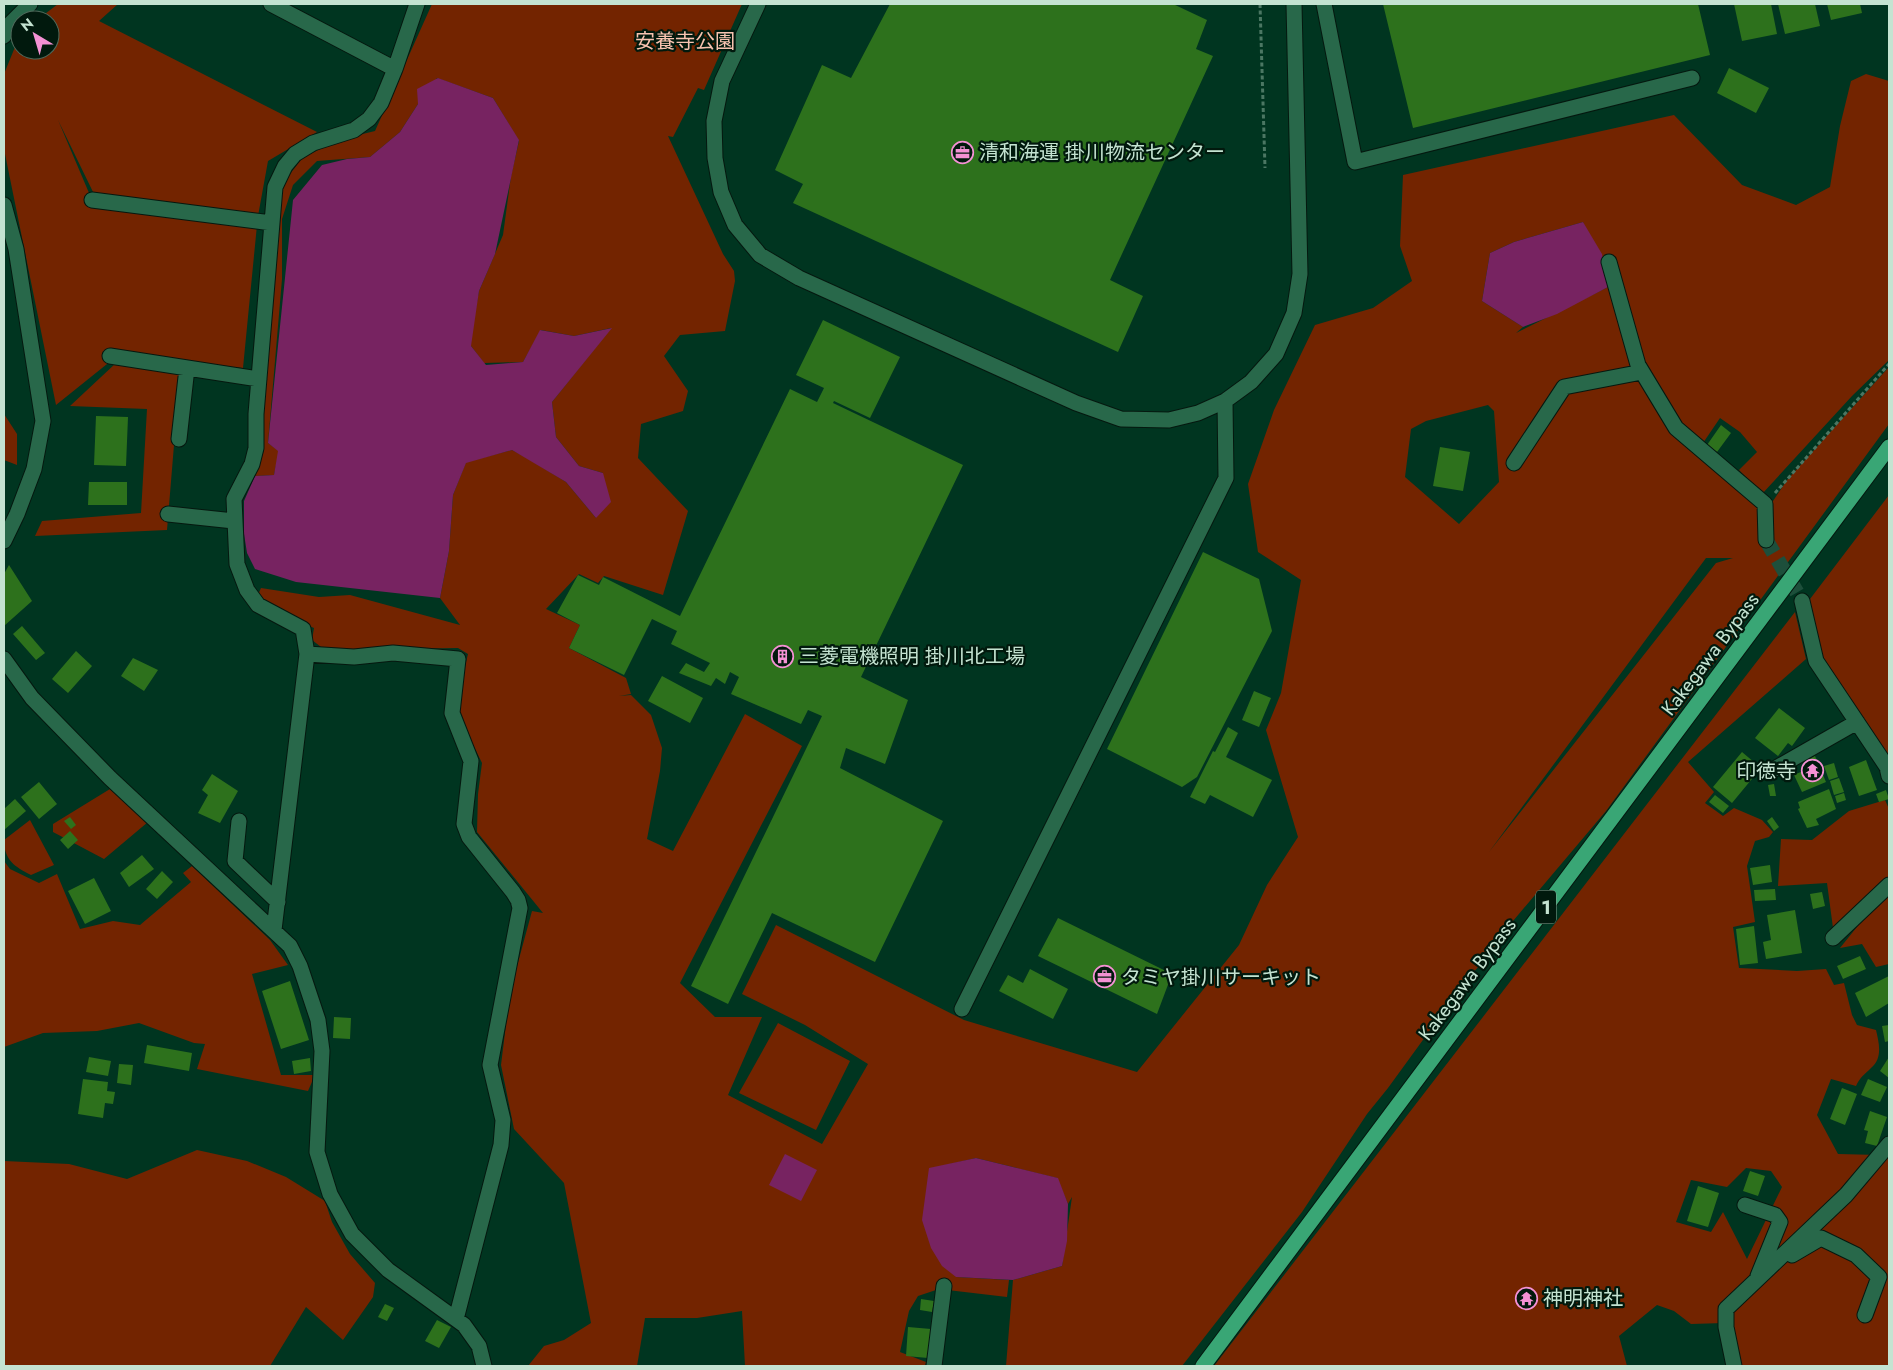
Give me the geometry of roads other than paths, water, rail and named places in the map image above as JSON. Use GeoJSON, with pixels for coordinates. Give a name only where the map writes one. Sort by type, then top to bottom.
{"type":"FeatureCollection","features":[{"type":"Feature","properties":{"kind":"highway","name":"Kakegawa Bypass"},"geometry":{"type":"LineString","coordinates":[[1203,1366],[1889,447]]}},
{"type":"Feature","properties":{"kind":"street"},"geometry":{"type":"LineString","coordinates":[[4,36],[9,25],[30,4]]}},
{"type":"Feature","properties":{"kind":"street"},"geometry":{"type":"LineString","coordinates":[[271,4],[395,69]]}},
{"type":"Feature","properties":{"kind":"street"},"geometry":{"type":"LineString","coordinates":[[274,930],[307,654],[303,628],[258,605],[248,590],[237,564],[234,499],[252,464],[256,448],[256,414],[275,187],[285,166],[295,154],[313,143],[354,130],[369,119],[381,103],[395,69],[417,4]]}},
{"type":"Feature","properties":{"kind":"street"},"geometry":{"type":"LineString","coordinates":[[758,4],[722,81],[714,121],[715,158],[722,192],[735,225],[760,255],[799,278],[1076,403],[1121,419],[1169,420],[1198,413],[1225,401],[1251,382],[1276,354],[1294,313],[1300,274],[1294,4]]}},
{"type":"Feature","properties":{"kind":"street"},"geometry":{"type":"LineString","coordinates":[[1324,4],[1355,162],[1692,78]]}},
{"type":"Feature","properties":{"kind":"street"},"geometry":{"type":"LineString","coordinates":[[92,200],[272,223]]}},
{"type":"Feature","properties":{"kind":"street"},"geometry":{"type":"LineString","coordinates":[[4,205],[16,249],[44,421],[34,469],[17,514],[4,541]]}},
{"type":"Feature","properties":{"kind":"street"},"geometry":{"type":"LineString","coordinates":[[1608,262],[1638,365],[1676,428],[1765,504],[1766,540]]}},
{"type":"Feature","properties":{"kind":"street"},"geometry":{"type":"LineString","coordinates":[[110,356],[259,379]]}},
{"type":"Feature","properties":{"kind":"street"},"geometry":{"type":"LineString","coordinates":[[179,439],[187,368]]}},
{"type":"Feature","properties":{"kind":"street"},"geometry":{"type":"LineString","coordinates":[[1514,463],[1564,387],[1642,372]]}},
{"type":"Feature","properties":{"kind":"street"},"geometry":{"type":"LineString","coordinates":[[962,1009],[1226,478],[1225,401]]}},
{"type":"Feature","properties":{"kind":"street"},"geometry":{"type":"LineString","coordinates":[[168,514],[234,521]]}},
{"type":"Feature","properties":{"kind":"street"},"geometry":{"type":"LineString","coordinates":[[1802,601],[1816,661],[1886,767],[1889,776]]}},
{"type":"Feature","properties":{"kind":"street"},"geometry":{"type":"LineString","coordinates":[[307,654],[354,657],[393,653],[458,659],[452,713],[471,761],[464,824],[469,837],[513,892],[520,908],[490,1065],[503,1120],[501,1145],[456,1319]]}},
{"type":"Feature","properties":{"kind":"street"},"geometry":{"type":"LineString","coordinates":[[4,659],[32,698],[110,778],[290,946],[300,966],[318,1020],[322,1051],[316,1152],[330,1194],[352,1234],[388,1270],[464,1325],[479,1346],[484,1366]]}},
{"type":"Feature","properties":{"kind":"street"},"geometry":{"type":"LineString","coordinates":[[1771,771],[1857,722]]}},
{"type":"Feature","properties":{"kind":"street"},"geometry":{"type":"LineString","coordinates":[[239,822],[236,860],[278,902]]}},
{"type":"Feature","properties":{"kind":"street"},"geometry":{"type":"LineString","coordinates":[[1833,938],[1889,885]]}},
{"type":"Feature","properties":{"kind":"street"},"geometry":{"type":"LineString","coordinates":[[1734,1366],[1726,1327],[1726,1309],[1846,1195],[1889,1144]]}},
{"type":"Feature","properties":{"kind":"street"},"geometry":{"type":"LineString","coordinates":[[1745,1205],[1775,1215],[1780,1222],[1755,1282]]}},
{"type":"Feature","properties":{"kind":"street"},"geometry":{"type":"LineString","coordinates":[[1769,1268],[1821,1238],[1856,1255],[1879,1277],[1865,1315]]}},
{"type":"Feature","properties":{"kind":"street"},"geometry":{"type":"LineString","coordinates":[[934,1366],[944,1286]]}},
{"type":"Feature","properties":{"kind":"tunnel"},"geometry":{"type":"LineString","coordinates":[[1766,540],[1802,601]]}},
{"type":"Feature","properties":{"kind":"place","name":"清和海運 掛川物流センター"},"geometry":{"type":"Point","coordinates":[963,152]}},
{"type":"Feature","properties":{"kind":"place","name":"三菱電機照明 掛川北工場"},"geometry":{"type":"Point","coordinates":[783,656]}},
{"type":"Feature","properties":{"kind":"place","name":"印徳寺"},"geometry":{"type":"Point","coordinates":[1812,771]}},
{"type":"Feature","properties":{"kind":"place","name":"タミヤ掛川サーキット"},"geometry":{"type":"Point","coordinates":[1105,977]}},
{"type":"Feature","properties":{"kind":"place","name":"神明神社"},"geometry":{"type":"Point","coordinates":[1527,1298]}},
{"type":"Feature","properties":{"kind":"park label","name":"安養寺公園"},"geometry":{"type":"Point","coordinates":[685,41]}}]}
